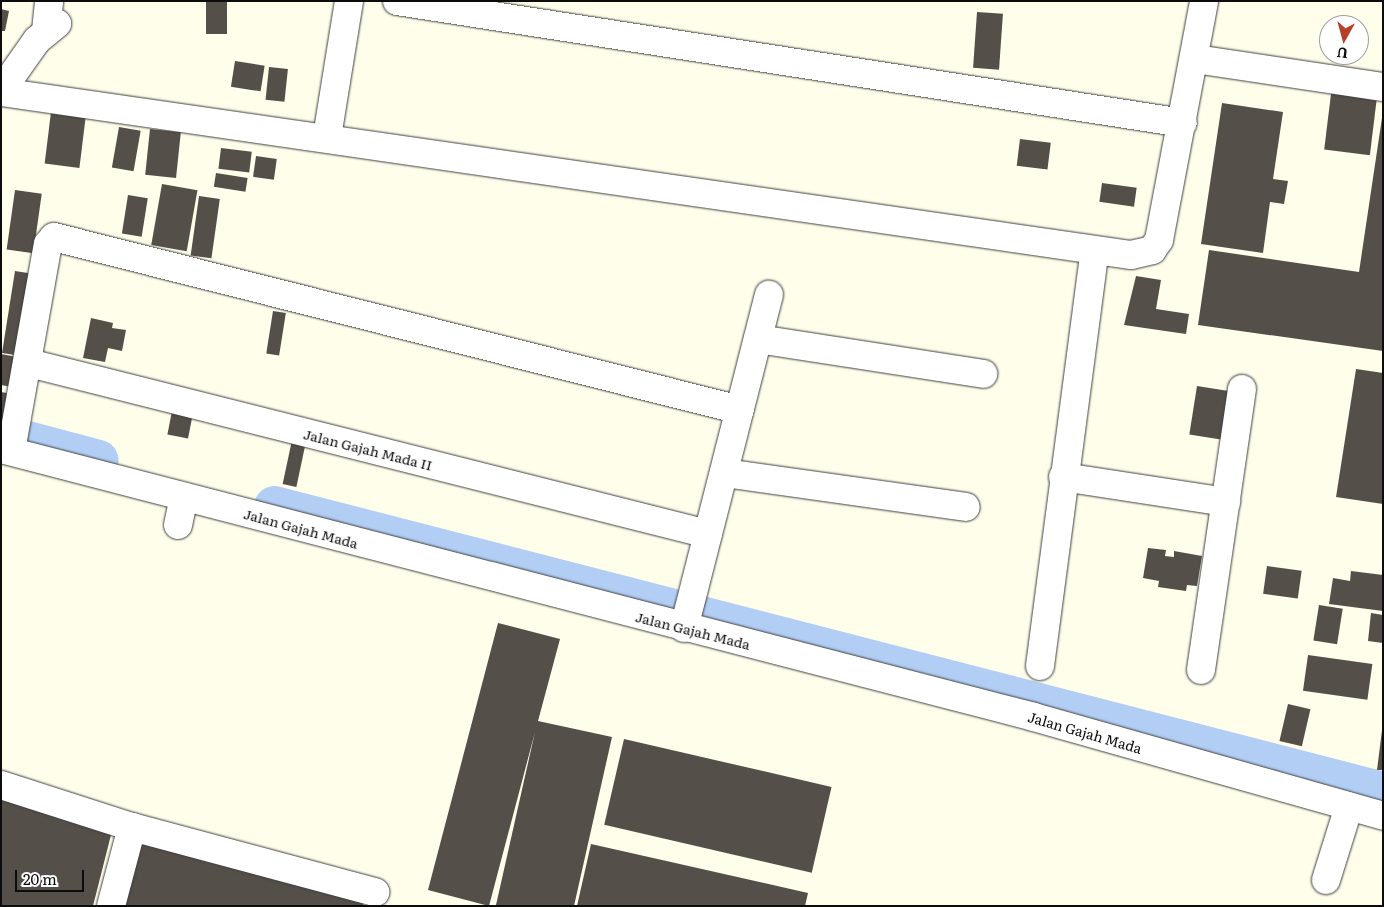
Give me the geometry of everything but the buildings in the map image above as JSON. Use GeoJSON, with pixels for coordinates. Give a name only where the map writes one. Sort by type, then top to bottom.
{"type":"FeatureCollection","features":[{"type":"Feature","properties":{"kind":"street"},"geometry":{"type":"LineString","coordinates":[[327,137],[349,1]]}},
{"type":"Feature","properties":{"kind":"street"},"geometry":{"type":"LineString","coordinates":[[397,1],[1183,123]]}},
{"type":"Feature","properties":{"kind":"street"},"geometry":{"type":"LineString","coordinates":[[51,19],[1,92],[327,137],[1095,251],[1142,254],[1152,250],[1159,240],[1183,123],[1204,1]]}},
{"type":"Feature","properties":{"kind":"street"},"geometry":{"type":"LineString","coordinates":[[1195,59],[1383,87]]}},
{"type":"Feature","properties":{"kind":"street"},"geometry":{"type":"LineString","coordinates":[[10,445],[29,363],[48,244],[54,237],[64,237],[740,410]]}},
{"type":"Feature","properties":{"kind":"street"},"geometry":{"type":"LineString","coordinates":[[1040,666],[1063,478],[1095,251]]}},
{"type":"Feature","properties":{"kind":"street"},"geometry":{"type":"LineString","coordinates":[[685,622],[769,295]]}},
{"type":"Feature","properties":{"kind":"street"},"geometry":{"type":"LineString","coordinates":[[758,339],[983,374]]}},
{"type":"Feature","properties":{"kind":"street","name":"Jalan Gajah Mada II"},"geometry":{"type":"LineString","coordinates":[[29,363],[708,534]]}},
{"type":"Feature","properties":{"kind":"street"},"geometry":{"type":"LineString","coordinates":[[1201,670],[1242,389]]}},
{"type":"Feature","properties":{"kind":"street","name":"Jalan Gajah Mada"},"geometry":{"type":"LineString","coordinates":[[10,445],[184,497],[685,622],[1034,717],[1383,816]]}},
{"type":"Feature","properties":{"kind":"street"},"geometry":{"type":"LineString","coordinates":[[724,473],[966,507]]}},
{"type":"Feature","properties":{"kind":"street"},"geometry":{"type":"LineString","coordinates":[[1063,478],[1226,502]]}},
{"type":"Feature","properties":{"kind":"street"},"geometry":{"type":"LineString","coordinates":[[178,524],[184,497]]}},
{"type":"Feature","properties":{"kind":"street"},"geometry":{"type":"LineString","coordinates":[[1,785],[132,827],[375,892]]}},
{"type":"Feature","properties":{"kind":"street"},"geometry":{"type":"LineString","coordinates":[[1326,880],[1349,806]]}},
{"type":"Feature","properties":{"kind":"street"},"geometry":{"type":"LineString","coordinates":[[111,906],[132,827]]}},
{"type":"Feature","properties":{"kind":"waterway"},"geometry":{"type":"LineString","coordinates":[[1,434],[98,460]]}},
{"type":"Feature","properties":{"kind":"waterway"},"geometry":{"type":"LineString","coordinates":[[274,506],[1383,792]]}}]}
